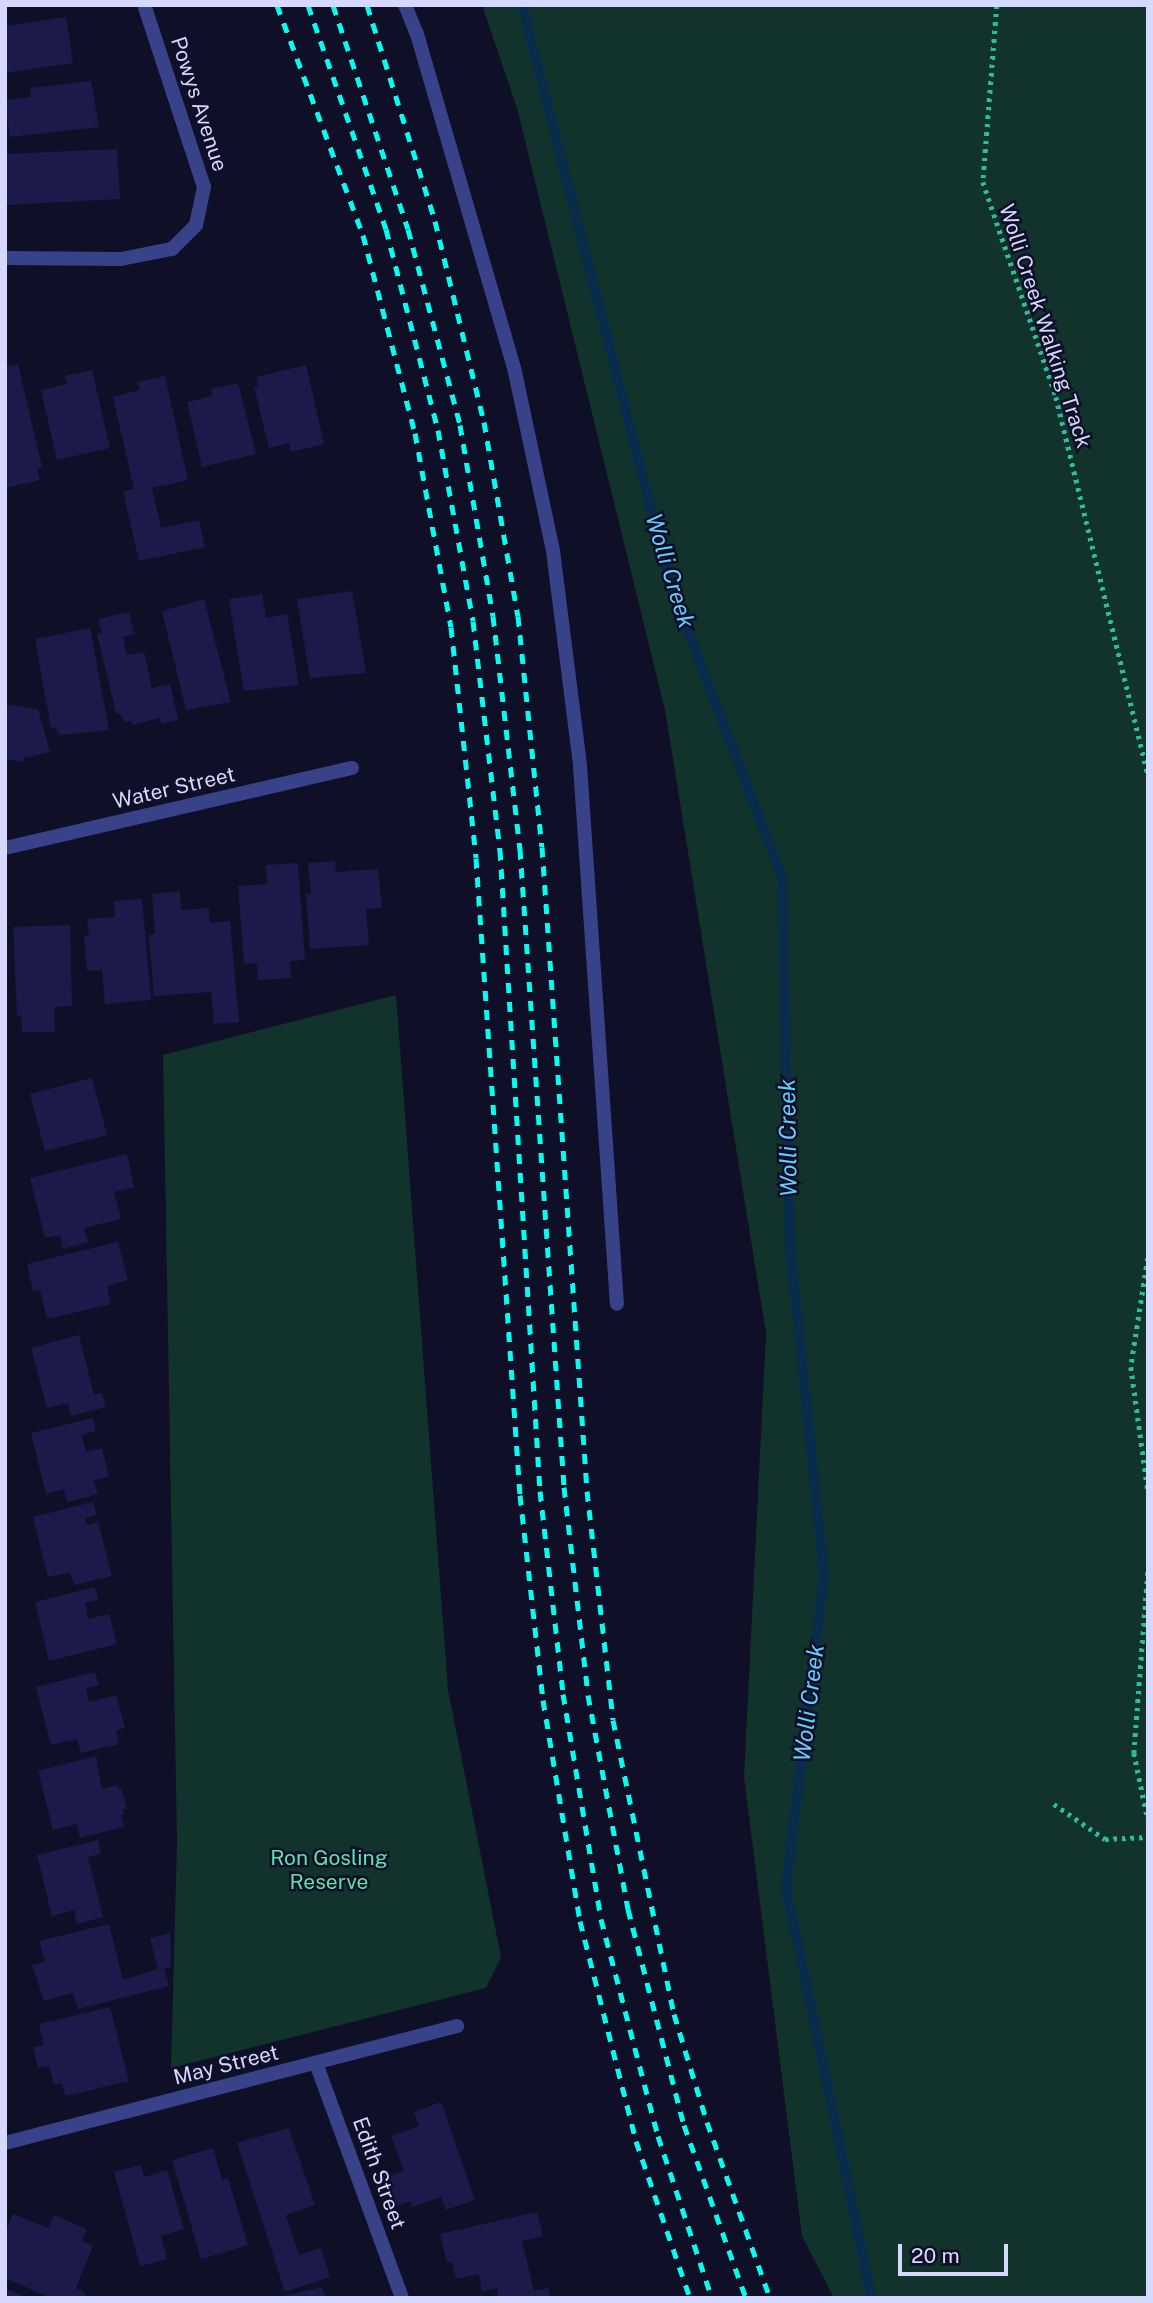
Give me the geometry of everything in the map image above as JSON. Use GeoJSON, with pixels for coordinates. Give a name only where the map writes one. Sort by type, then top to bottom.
{"type":"FeatureCollection","features":[{"type":"Feature","properties":{"kind":"street","name":"Powys Avenue"},"geometry":{"type":"LineString","coordinates":[[5,258],[121,259],[172,249],[196,225],[204,187],[144,5]]}},
{"type":"Feature","properties":{"kind":"street"},"geometry":{"type":"LineString","coordinates":[[405,5],[417,34],[515,372],[552,551],[580,766],[617,1304]]}},
{"type":"Feature","properties":{"kind":"street","name":"Water Street"},"geometry":{"type":"LineString","coordinates":[[5,848],[352,768]]}},
{"type":"Feature","properties":{"kind":"street","name":"May Street"},"geometry":{"type":"LineString","coordinates":[[5,2143],[457,2026]]}},
{"type":"Feature","properties":{"kind":"street","name":"Edith Street"},"geometry":{"type":"LineString","coordinates":[[316,2063],[402,2298]]}},
{"type":"Feature","properties":{"kind":"path","name":"Wolli Creek Walking Track"},"geometry":{"type":"LineString","coordinates":[[997,5],[983,182],[1056,397],[1148,774]]}},
{"type":"Feature","properties":{"kind":"path"},"geometry":{"type":"LineString","coordinates":[[1148,1258],[1131,1367],[1148,1491]]}},
{"type":"Feature","properties":{"kind":"path"},"geometry":{"type":"LineString","coordinates":[[1148,1572],[1134,1753],[1148,1820]]}},
{"type":"Feature","properties":{"kind":"path"},"geometry":{"type":"LineString","coordinates":[[1054,1804],[1105,1839],[1148,1837]]}},
{"type":"Feature","properties":{"kind":"green space"},"geometry":{"type":"Polygon","coordinates":[[[482,5],[1148,5],[1148,2298],[834,2298],[802,2236],[744,1777],[766,1333],[665,710],[517,108],[482,5]]]}},
{"type":"Feature","properties":{"kind":"green space","name":"Ron Gosling Reserve"},"geometry":{"type":"Polygon","coordinates":[[[396,995],[448,1690],[501,1957],[486,1988],[171,2068],[177,1842],[163,1055],[396,995]]]}},
{"type":"Feature","properties":{"kind":"building"},"geometry":{"type":"Polygon","coordinates":[[[66,17],[73,63],[5,73],[5,26],[66,17]]]}},
{"type":"Feature","properties":{"kind":"building"},"geometry":{"type":"Polygon","coordinates":[[[91,81],[99,127],[10,137],[5,100],[31,97],[30,88],[91,81]]]}},
{"type":"Feature","properties":{"kind":"building"},"geometry":{"type":"Polygon","coordinates":[[[117,149],[120,199],[6,205],[5,154],[117,149]]]}},
{"type":"Feature","properties":{"kind":"building"},"geometry":{"type":"Polygon","coordinates":[[[18,364],[42,467],[37,468],[40,480],[5,488],[5,367],[18,364]]]}},
{"type":"Feature","properties":{"kind":"building"},"geometry":{"type":"Polygon","coordinates":[[[306,365],[324,444],[291,452],[289,443],[269,448],[254,387],[258,386],[256,377],[306,365]]]}},
{"type":"Feature","properties":{"kind":"building"},"geometry":{"type":"Polygon","coordinates":[[[92,370],[110,448],[57,460],[41,390],[67,384],[65,376],[92,370]]]}},
{"type":"Feature","properties":{"kind":"building"},"geometry":{"type":"Polygon","coordinates":[[[165,376],[188,480],[152,488],[161,528],[199,520],[205,547],[139,561],[123,491],[134,489],[113,397],[140,390],[138,382],[165,376]]]}},
{"type":"Feature","properties":{"kind":"building"},"geometry":{"type":"Polygon","coordinates":[[[238,383],[256,454],[202,467],[187,402],[212,396],[211,389],[238,383]]]}},
{"type":"Feature","properties":{"kind":"building"},"geometry":{"type":"Polygon","coordinates":[[[352,591],[366,673],[310,678],[297,599],[352,591]]]}},
{"type":"Feature","properties":{"kind":"building"},"geometry":{"type":"Polygon","coordinates":[[[262,594],[266,618],[287,614],[299,685],[244,691],[229,599],[262,594]]]}},
{"type":"Feature","properties":{"kind":"building"},"geometry":{"type":"Polygon","coordinates":[[[204,599],[231,702],[186,710],[162,611],[204,599]]]}},
{"type":"Feature","properties":{"kind":"building"},"geometry":{"type":"Polygon","coordinates":[[[129,612],[134,634],[123,637],[127,655],[144,652],[152,688],[170,684],[178,720],[161,724],[160,718],[132,725],[131,721],[125,722],[119,713],[116,713],[97,634],[102,633],[98,619],[129,612]]]}},
{"type":"Feature","properties":{"kind":"building"},"geometry":{"type":"Polygon","coordinates":[[[90,628],[109,730],[60,735],[55,727],[51,728],[35,639],[90,628]]]}},
{"type":"Feature","properties":{"kind":"building"},"geometry":{"type":"Polygon","coordinates":[[[5,704],[38,709],[50,752],[24,758],[23,762],[5,759],[5,704]]]}},
{"type":"Feature","properties":{"kind":"building"},"geometry":{"type":"Polygon","coordinates":[[[335,861],[336,872],[378,869],[382,908],[366,909],[369,945],[310,949],[306,894],[311,894],[308,863],[335,861]]]}},
{"type":"Feature","properties":{"kind":"building"},"geometry":{"type":"Polygon","coordinates":[[[298,863],[305,960],[290,961],[291,978],[258,980],[257,963],[244,964],[238,886],[267,884],[266,865],[298,863]]]}},
{"type":"Feature","properties":{"kind":"building"},"geometry":{"type":"Polygon","coordinates":[[[180,891],[181,910],[209,908],[210,923],[230,921],[239,1022],[214,1024],[211,992],[154,996],[149,935],[155,934],[152,894],[180,891]]]}},
{"type":"Feature","properties":{"kind":"building"},"geometry":{"type":"Polygon","coordinates":[[[142,899],[151,1000],[105,1004],[102,970],[87,971],[84,936],[89,936],[87,919],[115,917],[114,901],[142,899]]]}},
{"type":"Feature","properties":{"kind":"building"},"geometry":{"type":"Polygon","coordinates":[[[70,925],[72,1006],[54,1007],[55,1032],[22,1032],[21,1015],[17,1016],[13,927],[70,925]]]}},
{"type":"Feature","properties":{"kind":"building"},"geometry":{"type":"Polygon","coordinates":[[[92,1078],[107,1135],[45,1151],[30,1094],[92,1078]]]}},
{"type":"Feature","properties":{"kind":"building"},"geometry":{"type":"Polygon","coordinates":[[[127,1154],[134,1187],[114,1192],[121,1219],[84,1228],[88,1242],[63,1249],[60,1235],[45,1238],[30,1178],[127,1154]]]}},
{"type":"Feature","properties":{"kind":"building"},"geometry":{"type":"Polygon","coordinates":[[[118,1242],[128,1280],[107,1286],[111,1304],[47,1319],[40,1289],[33,1291],[27,1264],[118,1242]]]}},
{"type":"Feature","properties":{"kind":"building"},"geometry":{"type":"Polygon","coordinates":[[[79,1335],[94,1395],[102,1393],[106,1407],[71,1416],[68,1403],[47,1408],[31,1348],[79,1335]]]}},
{"type":"Feature","properties":{"kind":"building"},"geometry":{"type":"Polygon","coordinates":[[[93,1418],[96,1431],[82,1435],[86,1452],[102,1448],[109,1477],[94,1480],[98,1494],[67,1502],[64,1489],[46,1494],[31,1433],[93,1418]]]}},
{"type":"Feature","properties":{"kind":"building"},"geometry":{"type":"Polygon","coordinates":[[[93,1502],[97,1515],[85,1518],[86,1525],[98,1522],[112,1576],[74,1585],[70,1572],[48,1577],[33,1517],[93,1502]]]}},
{"type":"Feature","properties":{"kind":"building"},"geometry":{"type":"Polygon","coordinates":[[[95,1587],[98,1600],[85,1603],[88,1619],[109,1614],[117,1644],[49,1661],[35,1602],[95,1587]]]}},
{"type":"Feature","properties":{"kind":"building"},"geometry":{"type":"Polygon","coordinates":[[[95,1672],[99,1685],[86,1688],[89,1702],[116,1695],[125,1728],[116,1730],[119,1744],[81,1753],[77,1739],[51,1745],[36,1687],[95,1672]]]}},
{"type":"Feature","properties":{"kind":"building"},"geometry":{"type":"Polygon","coordinates":[[[96,1756],[102,1789],[117,1785],[118,1789],[121,1788],[127,1809],[122,1810],[124,1814],[121,1815],[124,1827],[80,1838],[77,1824],[53,1830],[38,1771],[96,1756]]]}},
{"type":"Feature","properties":{"kind":"building"},"geometry":{"type":"Polygon","coordinates":[[[98,1840],[101,1854],[88,1857],[103,1917],[77,1924],[74,1910],[52,1916],[37,1855],[98,1840]]]}},
{"type":"Feature","properties":{"kind":"building"},"geometry":{"type":"Polygon","coordinates":[[[109,1924],[123,1980],[158,1969],[150,1938],[170,1933],[171,1967],[164,1968],[169,1986],[78,2009],[73,1993],[44,2001],[32,1965],[45,1962],[39,1941],[109,1924]]]}},
{"type":"Feature","properties":{"kind":"building"},"geometry":{"type":"Polygon","coordinates":[[[110,2007],[129,2081],[65,2096],[62,2083],[54,2085],[49,2066],[38,2068],[33,2047],[44,2045],[39,2024],[110,2007]]]}},
{"type":"Feature","properties":{"kind":"building"},"geometry":{"type":"Polygon","coordinates":[[[441,2102],[475,2200],[446,2210],[441,2197],[412,2207],[410,2201],[397,2206],[387,2177],[404,2171],[391,2136],[419,2126],[414,2112],[441,2102]]]}},
{"type":"Feature","properties":{"kind":"building"},"geometry":{"type":"Polygon","coordinates":[[[289,2128],[315,2205],[286,2215],[299,2255],[321,2248],[330,2277],[285,2292],[237,2143],[289,2128]]]}},
{"type":"Feature","properties":{"kind":"building"},"geometry":{"type":"Polygon","coordinates":[[[213,2148],[222,2180],[228,2178],[248,2245],[201,2259],[172,2160],[213,2148]]]}},
{"type":"Feature","properties":{"kind":"building"},"geometry":{"type":"Polygon","coordinates":[[[141,2165],[144,2177],[167,2170],[184,2229],[161,2236],[167,2259],[140,2266],[114,2172],[141,2165]]]}},
{"type":"Feature","properties":{"kind":"building"},"geometry":{"type":"Polygon","coordinates":[[[537,2212],[543,2236],[522,2241],[534,2291],[548,2288],[550,2298],[499,2298],[497,2288],[482,2291],[479,2274],[456,2279],[452,2262],[447,2263],[440,2234],[537,2212]]]}},
{"type":"Feature","properties":{"kind":"building"},"geometry":{"type":"Polygon","coordinates":[[[13,2214],[48,2228],[54,2215],[87,2229],[82,2241],[93,2246],[76,2288],[86,2293],[84,2298],[51,2298],[5,2278],[5,2233],[13,2214]]]}},
{"type":"Feature","properties":{"kind":"building"},"geometry":{"type":"Polygon","coordinates":[[[322,2287],[325,2298],[280,2298],[280,2297],[322,2287]]]}},
{"type":"Feature","properties":{"kind":"building"},"geometry":{"type":"Polygon","coordinates":[[[5,2288],[27,2298],[5,2298],[5,2288]]]}},
{"type":"Feature","properties":{"kind":"waterway","name":"Wolli Creek"},"geometry":{"type":"LineString","coordinates":[[522,5],[670,584],[782,877],[790,1247],[824,1577],[786,1888],[872,2298]]}},
{"type":"Feature","properties":{"kind":"railway"},"geometry":{"type":"LineString","coordinates":[[277,5],[363,235],[415,433],[451,627],[476,858],[520,1495],[543,1700],[580,1921],[636,2141],[690,2298]]}},
{"type":"Feature","properties":{"kind":"railway"},"geometry":{"type":"LineString","coordinates":[[308,5],[386,229],[438,430],[473,621],[500,850],[540,1491],[563,1694],[601,1919],[658,2136],[712,2298]]}},
{"type":"Feature","properties":{"kind":"railway"},"geometry":{"type":"LineString","coordinates":[[333,5],[408,229],[460,425],[493,616],[520,849],[564,1487],[588,1695],[628,1909],[684,2125],[746,2298]]}},
{"type":"Feature","properties":{"kind":"railway"},"geometry":{"type":"LineString","coordinates":[[367,5],[435,221],[484,422],[518,616],[542,847],[587,1491],[613,1720],[674,2014],[707,2122],[770,2298]]}}]}
